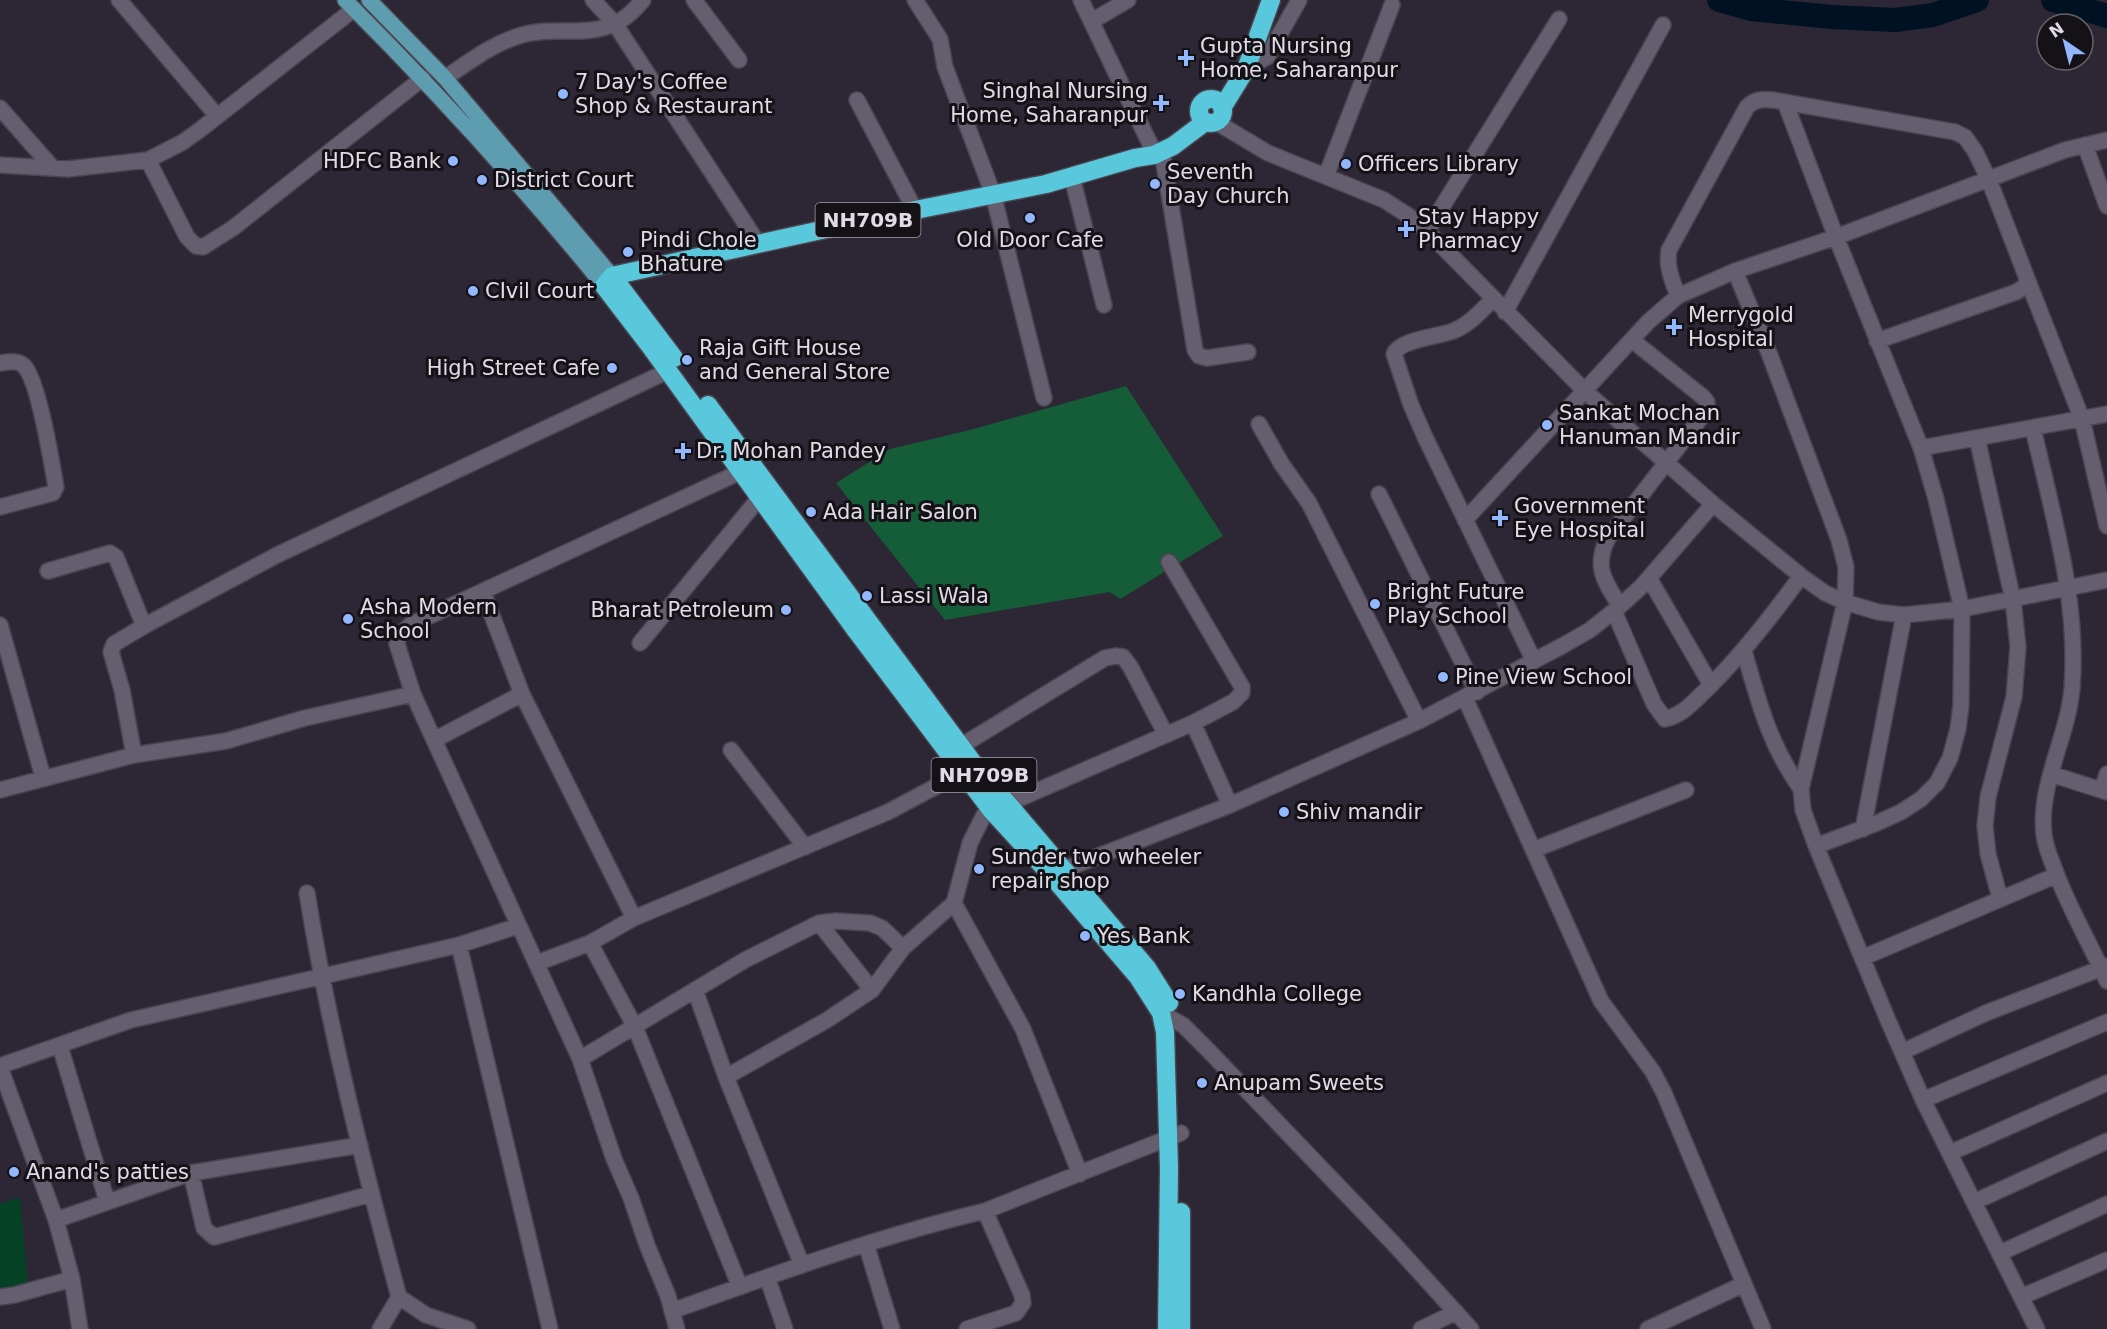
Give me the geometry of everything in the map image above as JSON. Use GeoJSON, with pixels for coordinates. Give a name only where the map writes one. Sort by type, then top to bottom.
{"type":"FeatureCollection","features":[{"type":"Feature","properties":{"kind":"highway","name":"NH709B"},"geometry":{"type":"LineString","coordinates":[[1211,113],[1234,67],[1261,0]]}},
{"type":"Feature","properties":{"kind":"highway","name":"NH709B"},"geometry":{"type":"LineString","coordinates":[[608,281],[758,243],[1046,184],[1135,158],[1156,149],[1211,113],[1246,69],[1271,0]]}},
{"type":"Feature","properties":{"kind":"highway","name":"NH709B"},"geometry":{"type":"LineString","coordinates":[[608,281],[668,371],[740,472],[963,772],[1000,807],[1057,872],[1168,1016],[1165,1032],[1175,1135],[1181,1329]]}},
{"type":"Feature","properties":{"kind":"highway","name":"NH709B"},"geometry":{"type":"LineString","coordinates":[[608,281],[961,746],[1000,807]]}},
{"type":"Feature","properties":{"kind":"highway","name":"NH709B"},"geometry":{"type":"LineString","coordinates":[[1167,1329],[1175,1135]]}},
{"type":"Feature","properties":{"kind":"main road"},"geometry":{"type":"LineString","coordinates":[[369,0],[445,78],[608,281]]}},
{"type":"Feature","properties":{"kind":"main road"},"geometry":{"type":"LineString","coordinates":[[350,5],[423,78],[608,281]]}},
{"type":"Feature","properties":{"kind":"street"},"geometry":{"type":"LineString","coordinates":[[119,0],[217,116]]}},
{"type":"Feature","properties":{"kind":"street"},"geometry":{"type":"LineString","coordinates":[[593,0],[615,24],[758,243]]}},
{"type":"Feature","properties":{"kind":"street"},"geometry":{"type":"LineString","coordinates":[[445,78],[496,45],[523,34],[599,28],[615,24],[643,0]]}},
{"type":"Feature","properties":{"kind":"street"},"geometry":{"type":"LineString","coordinates":[[694,0],[739,60]]}},
{"type":"Feature","properties":{"kind":"street"},"geometry":{"type":"LineString","coordinates":[[915,0],[939,39],[945,68],[993,194],[1044,398]]}},
{"type":"Feature","properties":{"kind":"street"},"geometry":{"type":"LineString","coordinates":[[1081,0],[1156,149],[1195,350],[1199,356],[1207,358],[1248,352]]}},
{"type":"Feature","properties":{"kind":"street"},"geometry":{"type":"LineString","coordinates":[[1092,21],[1128,0]]}},
{"type":"Feature","properties":{"kind":"street"},"geometry":{"type":"LineString","coordinates":[[1246,69],[1267,57],[1299,0]]}},
{"type":"Feature","properties":{"kind":"street"},"geometry":{"type":"LineString","coordinates":[[0,165],[51,166],[68,169],[148,160],[183,142],[217,116],[350,5]]}},
{"type":"Feature","properties":{"kind":"street"},"geometry":{"type":"LineString","coordinates":[[1326,176],[1392,5]]}},
{"type":"Feature","properties":{"kind":"street"},"geometry":{"type":"LineString","coordinates":[[1426,231],[1559,19]]}},
{"type":"Feature","properties":{"kind":"street"},"geometry":{"type":"LineString","coordinates":[[1505,312],[1664,25]]}},
{"type":"Feature","properties":{"kind":"street"},"geometry":{"type":"LineString","coordinates":[[148,160],[187,237],[196,246],[203,247],[233,228],[423,78]]}},
{"type":"Feature","properties":{"kind":"street"},"geometry":{"type":"LineString","coordinates":[[1678,296],[1669,273],[1667,262],[1669,250],[1747,107],[1753,101],[1761,99],[1785,102],[1955,132],[1965,136],[1989,180],[2082,419],[2107,526]]}},
{"type":"Feature","properties":{"kind":"street"},"geometry":{"type":"LineString","coordinates":[[857,100],[915,210]]}},
{"type":"Feature","properties":{"kind":"street"},"geometry":{"type":"LineString","coordinates":[[1785,102],[1836,237],[1921,448],[1930,474],[1962,609],[1961,705],[1958,729],[1950,758],[1937,783],[1921,799],[1901,812],[1816,846]]}},
{"type":"Feature","properties":{"kind":"street"},"geometry":{"type":"LineString","coordinates":[[0,108],[51,166]]}},
{"type":"Feature","properties":{"kind":"street"},"geometry":{"type":"LineString","coordinates":[[1211,113],[1268,153],[1383,200],[1409,216],[1586,392],[1713,504],[1825,593],[1878,612],[1904,615],[1962,609],[2107,580]]}},
{"type":"Feature","properties":{"kind":"street"},"geometry":{"type":"LineString","coordinates":[[1466,520],[1648,322],[1678,296],[1735,271],[1836,237],[2085,145],[2107,140]]}},
{"type":"Feature","properties":{"kind":"street"},"geometry":{"type":"LineString","coordinates":[[2085,145],[2107,206]]}},
{"type":"Feature","properties":{"kind":"street"},"geometry":{"type":"LineString","coordinates":[[1072,177],[1104,305]]}},
{"type":"Feature","properties":{"kind":"street"},"geometry":{"type":"LineString","coordinates":[[1735,271],[1769,353],[1844,553],[1847,581],[1845,602],[1801,789],[1803,810],[1862,958],[1923,1100],[2037,1329]]}},
{"type":"Feature","properties":{"kind":"street"},"geometry":{"type":"LineString","coordinates":[[1877,341],[2016,292],[2028,281]]}},
{"type":"Feature","properties":{"kind":"street"},"geometry":{"type":"LineString","coordinates":[[1493,299],[1462,327],[1444,334],[1409,342],[1396,349],[1394,354],[1417,420],[1534,661]]}},
{"type":"Feature","properties":{"kind":"street"},"geometry":{"type":"LineString","coordinates":[[1632,340],[1707,402],[1707,409],[1608,538],[1602,550],[1600,562],[1602,573],[1654,704],[1665,719],[1683,712],[1744,651],[1801,576]]}},
{"type":"Feature","properties":{"kind":"street"},"geometry":{"type":"LineString","coordinates":[[0,363],[17,362],[26,368],[37,395],[56,487],[53,493],[0,507]]}},
{"type":"Feature","properties":{"kind":"street"},"geometry":{"type":"LineString","coordinates":[[134,755],[122,690],[111,649],[114,644],[279,554],[668,371]]}},
{"type":"Feature","properties":{"kind":"street"},"geometry":{"type":"LineString","coordinates":[[1921,448],[2107,414]]}},
{"type":"Feature","properties":{"kind":"street"},"geometry":{"type":"LineString","coordinates":[[1258,424],[1281,463],[1309,503],[1419,721]]}},
{"type":"Feature","properties":{"kind":"street"},"geometry":{"type":"LineString","coordinates":[[1902,1052],[1986,1013],[2105,972],[2068,902],[2045,837],[2043,819],[2051,774],[2065,726],[2072,687],[2073,642],[2069,588],[2033,428]]}},
{"type":"Feature","properties":{"kind":"street"},"geometry":{"type":"LineString","coordinates":[[1977,438],[2013,600],[2018,647],[2014,697],[1988,797],[1985,826],[1988,854],[2000,898]]}},
{"type":"Feature","properties":{"kind":"street"},"geometry":{"type":"LineString","coordinates":[[677,1329],[631,1198],[614,1159],[580,1059],[413,694],[397,644],[402,632],[410,625],[740,472]]}},
{"type":"Feature","properties":{"kind":"street"},"geometry":{"type":"LineString","coordinates":[[1379,494],[1471,695],[1533,850],[1601,1001],[1653,1072],[1664,1093],[1763,1329]]}},
{"type":"Feature","properties":{"kind":"street"},"geometry":{"type":"LineString","coordinates":[[640,643],[760,497]]}},
{"type":"Feature","properties":{"kind":"street"},"geometry":{"type":"LineString","coordinates":[[1057,872],[1230,805],[1419,721],[1590,630],[1617,609],[1649,578],[1713,504]]}},
{"type":"Feature","properties":{"kind":"street"},"geometry":{"type":"LineString","coordinates":[[48,571],[113,554],[116,556],[144,626]]}},
{"type":"Feature","properties":{"kind":"street"},"geometry":{"type":"LineString","coordinates":[[726,1077],[827,1020],[872,990],[903,948],[954,903],[970,843],[984,815],[1193,723],[1233,702],[1242,693],[1242,687],[1169,562]]}},
{"type":"Feature","properties":{"kind":"street"},"geometry":{"type":"LineString","coordinates":[[1649,578],[1711,685]]}},
{"type":"Feature","properties":{"kind":"street"},"geometry":{"type":"LineString","coordinates":[[483,592],[522,694],[634,918]]}},
{"type":"Feature","properties":{"kind":"street"},"geometry":{"type":"LineString","coordinates":[[1863,829],[1904,615]]}},
{"type":"Feature","properties":{"kind":"street"},"geometry":{"type":"LineString","coordinates":[[0,625],[43,777]]}},
{"type":"Feature","properties":{"kind":"street"},"geometry":{"type":"LineString","coordinates":[[1744,651],[1772,742],[1801,789]]}},
{"type":"Feature","properties":{"kind":"street"},"geometry":{"type":"LineString","coordinates":[[961,746],[1105,658],[1116,656],[1123,657],[1130,666],[1166,735]]}},
{"type":"Feature","properties":{"kind":"street"},"geometry":{"type":"LineString","coordinates":[[0,790],[134,755],[226,741],[305,718],[413,694]]}},
{"type":"Feature","properties":{"kind":"street"},"geometry":{"type":"LineString","coordinates":[[434,740],[522,694]]}},
{"type":"Feature","properties":{"kind":"street"},"geometry":{"type":"LineString","coordinates":[[1193,723],[1230,805]]}},
{"type":"Feature","properties":{"kind":"street"},"geometry":{"type":"LineString","coordinates":[[731,750],[805,847]]}},
{"type":"Feature","properties":{"kind":"street"},"geometry":{"type":"LineString","coordinates":[[537,963],[590,943],[634,918],[888,812],[963,772]]}},
{"type":"Feature","properties":{"kind":"street"},"geometry":{"type":"LineString","coordinates":[[2051,774],[2105,791],[2107,774]]}},
{"type":"Feature","properties":{"kind":"street"},"geometry":{"type":"LineString","coordinates":[[1533,850],[1686,790]]}},
{"type":"Feature","properties":{"kind":"street"},"geometry":{"type":"LineString","coordinates":[[1862,958],[2057,874]]}},
{"type":"Feature","properties":{"kind":"street"},"geometry":{"type":"LineString","coordinates":[[307,893],[321,976],[371,1194],[399,1298],[426,1315],[468,1329]]}},
{"type":"Feature","properties":{"kind":"street"},"geometry":{"type":"LineString","coordinates":[[954,903],[1023,1029],[1080,1174]]}},
{"type":"Feature","properties":{"kind":"street"},"geometry":{"type":"LineString","coordinates":[[580,1059],[745,960],[819,923],[836,921],[870,923],[882,928],[903,948]]}},
{"type":"Feature","properties":{"kind":"street"},"geometry":{"type":"LineString","coordinates":[[819,923],[872,990]]}},
{"type":"Feature","properties":{"kind":"street"},"geometry":{"type":"LineString","coordinates":[[80,1329],[72,1279],[56,1220],[0,1067],[131,1020],[459,945],[518,926]]}},
{"type":"Feature","properties":{"kind":"street"},"geometry":{"type":"LineString","coordinates":[[590,943],[635,1027],[740,1287]]}},
{"type":"Feature","properties":{"kind":"street"},"geometry":{"type":"LineString","coordinates":[[459,945],[550,1329]]}},
{"type":"Feature","properties":{"kind":"street"},"geometry":{"type":"LineString","coordinates":[[695,990],[726,1077],[802,1265]]}},
{"type":"Feature","properties":{"kind":"street"},"geometry":{"type":"LineString","coordinates":[[1168,1016],[1201,1044],[1369,1218],[1471,1329]]}},
{"type":"Feature","properties":{"kind":"street"},"geometry":{"type":"LineString","coordinates":[[1923,1100],[2107,1022]]}},
{"type":"Feature","properties":{"kind":"street"},"geometry":{"type":"LineString","coordinates":[[57,1046],[62,1053],[107,1201]]}},
{"type":"Feature","properties":{"kind":"street"},"geometry":{"type":"LineString","coordinates":[[1950,1153],[2107,1083]]}},
{"type":"Feature","properties":{"kind":"street"},"geometry":{"type":"LineString","coordinates":[[672,1311],[866,1244],[985,1211],[1175,1135]]}},
{"type":"Feature","properties":{"kind":"street"},"geometry":{"type":"LineString","coordinates":[[1974,1202],[2107,1141]]}},
{"type":"Feature","properties":{"kind":"street"},"geometry":{"type":"LineString","coordinates":[[56,1220],[191,1173],[360,1145]]}},
{"type":"Feature","properties":{"kind":"street"},"geometry":{"type":"LineString","coordinates":[[191,1173],[204,1228],[214,1237],[371,1194]]}},
{"type":"Feature","properties":{"kind":"street"},"geometry":{"type":"LineString","coordinates":[[2000,1253],[2107,1204]]}},
{"type":"Feature","properties":{"kind":"street"},"geometry":{"type":"LineString","coordinates":[[968,1329],[1016,1313],[1023,1303],[985,1211]]}},
{"type":"Feature","properties":{"kind":"street"},"geometry":{"type":"LineString","coordinates":[[866,1244],[892,1329]]}},
{"type":"Feature","properties":{"kind":"street"},"geometry":{"type":"LineString","coordinates":[[2021,1297],[2107,1260]]}},
{"type":"Feature","properties":{"kind":"street"},"geometry":{"type":"LineString","coordinates":[[767,1277],[785,1329]]}},
{"type":"Feature","properties":{"kind":"street"},"geometry":{"type":"LineString","coordinates":[[0,1297],[72,1279]]}},
{"type":"Feature","properties":{"kind":"street"},"geometry":{"type":"LineString","coordinates":[[1648,1329],[1744,1284]]}},
{"type":"Feature","properties":{"kind":"street"},"geometry":{"type":"LineString","coordinates":[[380,1329],[399,1298]]}},
{"type":"Feature","properties":{"kind":"street"},"geometry":{"type":"LineString","coordinates":[[1421,1329],[1456,1312]]}},
{"type":"Feature","properties":{"kind":"green space"},"geometry":{"type":"Polygon","coordinates":[[[1126,386],[1223,536],[1120,599],[1110,592],[945,620],[836,483],[890,449],[970,430],[1126,386]]]}},
{"type":"Feature","properties":{"kind":"green space"},"geometry":{"type":"Polygon","coordinates":[[[20,1197],[28,1285],[0,1290],[0,1204],[20,1197]]]}},
{"type":"Feature","properties":{"kind":"waterway"},"geometry":{"type":"LineString","coordinates":[[1719,0],[1751,9],[1832,17],[1895,20],[1933,15],[1977,0]]}},
{"type":"Feature","properties":{"kind":"waterway"},"geometry":{"type":"LineString","coordinates":[[2053,0],[2107,16]]}},
{"type":"Feature","properties":{"kind":"place","name":"Gupta Nursing Home, Saharanpur"},"geometry":{"type":"Point","coordinates":[1186,58]}},
{"type":"Feature","properties":{"kind":"place","name":"7 Day's Coffee Shop & Restaurant"},"geometry":{"type":"Point","coordinates":[563,94]}},
{"type":"Feature","properties":{"kind":"place","name":"Singhal Nursing Home, Saharanpur"},"geometry":{"type":"Point","coordinates":[1161,103]}},
{"type":"Feature","properties":{"kind":"place","name":"HDFC Bank"},"geometry":{"type":"Point","coordinates":[453,161]}},
{"type":"Feature","properties":{"kind":"place","name":"Officers Library"},"geometry":{"type":"Point","coordinates":[1346,164]}},
{"type":"Feature","properties":{"kind":"place","name":"District Court"},"geometry":{"type":"Point","coordinates":[482,180]}},
{"type":"Feature","properties":{"kind":"place","name":"Seventh Day Church"},"geometry":{"type":"Point","coordinates":[1155,184]}},
{"type":"Feature","properties":{"kind":"place","name":"Old Door Cafe"},"geometry":{"type":"Point","coordinates":[1030,218]}},
{"type":"Feature","properties":{"kind":"place","name":"Stay Happy Pharmacy"},"geometry":{"type":"Point","coordinates":[1406,229]}},
{"type":"Feature","properties":{"kind":"place","name":"Pindi Chole Bhature"},"geometry":{"type":"Point","coordinates":[628,252]}},
{"type":"Feature","properties":{"kind":"place","name":"CIvil Court"},"geometry":{"type":"Point","coordinates":[473,291]}},
{"type":"Feature","properties":{"kind":"place","name":"Merrygold Hospital"},"geometry":{"type":"Point","coordinates":[1674,327]}},
{"type":"Feature","properties":{"kind":"place","name":"Raja Gift House and General Store"},"geometry":{"type":"Point","coordinates":[687,360]}},
{"type":"Feature","properties":{"kind":"place","name":"High Street Cafe"},"geometry":{"type":"Point","coordinates":[612,368]}},
{"type":"Feature","properties":{"kind":"place","name":"Sankat Mochan Hanuman Mandir"},"geometry":{"type":"Point","coordinates":[1547,425]}},
{"type":"Feature","properties":{"kind":"place","name":"Dr. Mohan Pandey"},"geometry":{"type":"Point","coordinates":[683,451]}},
{"type":"Feature","properties":{"kind":"place","name":"Ada Hair Salon"},"geometry":{"type":"Point","coordinates":[811,512]}},
{"type":"Feature","properties":{"kind":"place","name":"Government Eye Hospital"},"geometry":{"type":"Point","coordinates":[1500,518]}},
{"type":"Feature","properties":{"kind":"place","name":"Lassi Wala"},"geometry":{"type":"Point","coordinates":[867,596]}},
{"type":"Feature","properties":{"kind":"place","name":"Bright Future Play School"},"geometry":{"type":"Point","coordinates":[1375,604]}},
{"type":"Feature","properties":{"kind":"place","name":"Bharat Petroleum"},"geometry":{"type":"Point","coordinates":[786,610]}},
{"type":"Feature","properties":{"kind":"place","name":"Asha Modern School"},"geometry":{"type":"Point","coordinates":[348,619]}},
{"type":"Feature","properties":{"kind":"place","name":"Pine View School"},"geometry":{"type":"Point","coordinates":[1443,677]}},
{"type":"Feature","properties":{"kind":"place","name":"Shiv mandir"},"geometry":{"type":"Point","coordinates":[1284,812]}},
{"type":"Feature","properties":{"kind":"place","name":"Sunder two wheeler repair shop"},"geometry":{"type":"Point","coordinates":[979,869]}},
{"type":"Feature","properties":{"kind":"place","name":"Yes Bank"},"geometry":{"type":"Point","coordinates":[1085,936]}},
{"type":"Feature","properties":{"kind":"place","name":"Kandhla College"},"geometry":{"type":"Point","coordinates":[1180,994]}},
{"type":"Feature","properties":{"kind":"place","name":"Anupam Sweets"},"geometry":{"type":"Point","coordinates":[1202,1083]}},
{"type":"Feature","properties":{"kind":"place","name":"Anand's patties"},"geometry":{"type":"Point","coordinates":[14,1172]}}]}
